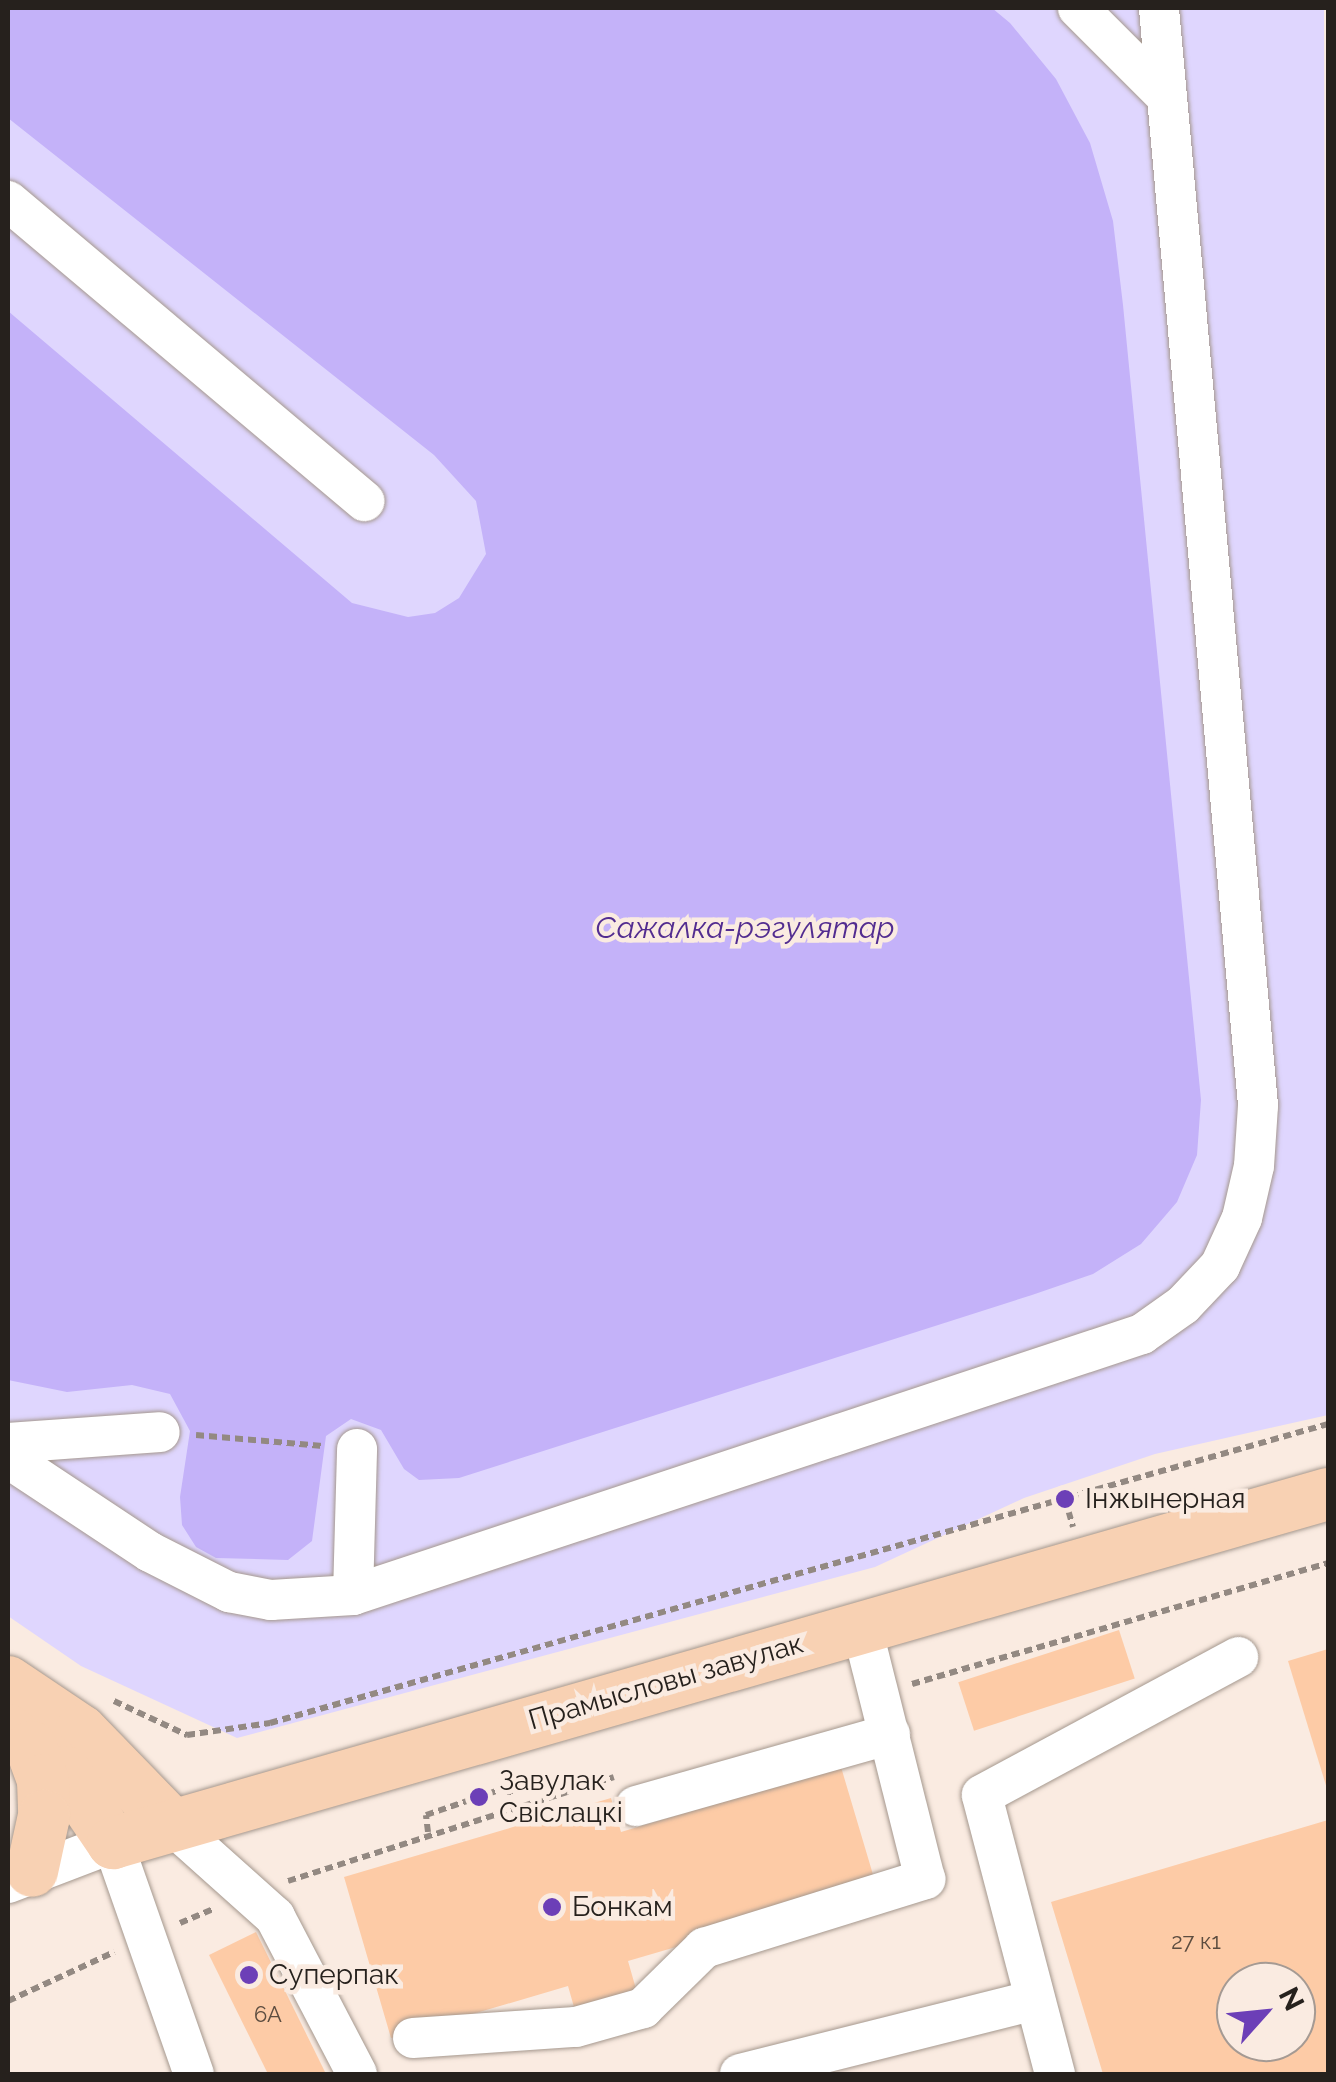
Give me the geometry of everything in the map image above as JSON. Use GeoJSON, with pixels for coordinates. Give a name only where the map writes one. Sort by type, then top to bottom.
{"type":"FeatureCollection","features":[{"type":"Feature","properties":{"kind":"main road","name":"Прамысловы завулак"},"geometry":{"type":"LineString","coordinates":[[113,1842],[1328,1494]]}},
{"type":"Feature","properties":{"kind":"main road"},"geometry":{"type":"LineString","coordinates":[[8,1682],[80,1731],[170,1823]]}},
{"type":"Feature","properties":{"kind":"main road"},"geometry":{"type":"LineString","coordinates":[[19,1739],[66,1772],[113,1842]]}},
{"type":"Feature","properties":{"kind":"main road"},"geometry":{"type":"LineString","coordinates":[[19,1739],[43,1780],[44,1816],[20,1877]]}},
{"type":"Feature","properties":{"kind":"street"},"geometry":{"type":"LineString","coordinates":[[1078,8],[1166,96]]}},
{"type":"Feature","properties":{"kind":"street"},"geometry":{"type":"LineString","coordinates":[[8,1458],[150,1552],[229,1592],[271,1600],[353,1594],[1112,1346],[1183,1305],[1220,1266],[1250,1184],[1258,1105],[1159,8]]}},
{"type":"Feature","properties":{"kind":"street"},"geometry":{"type":"LineString","coordinates":[[8,202],[364,501]]}},
{"type":"Feature","properties":{"kind":"street"},"geometry":{"type":"LineString","coordinates":[[8,1444],[160,1432]]}},
{"type":"Feature","properties":{"kind":"street"},"geometry":{"type":"LineString","coordinates":[[353,1594],[356,1449]]}},
{"type":"Feature","properties":{"kind":"street"},"geometry":{"type":"LineString","coordinates":[[413,2038],[576,2027],[643,2008],[704,1948],[925,1879],[861,1625]]}},
{"type":"Feature","properties":{"kind":"street"},"geometry":{"type":"LineString","coordinates":[[1055,2074],[982,1795],[1238,1656]]}},
{"type":"Feature","properties":{"kind":"street"},"geometry":{"type":"LineString","coordinates":[[636,1806],[890,1734]]}},
{"type":"Feature","properties":{"kind":"street"},"geometry":{"type":"LineString","coordinates":[[170,1823],[275,1917],[357,2074]]}},
{"type":"Feature","properties":{"kind":"street"},"geometry":{"type":"LineString","coordinates":[[113,1842],[194,2074]]}},
{"type":"Feature","properties":{"kind":"street","name":"Прамысловы завулак"},"geometry":{"type":"LineString","coordinates":[[20,1877],[113,1842]]}},
{"type":"Feature","properties":{"kind":"street"},"geometry":{"type":"LineString","coordinates":[[740,2074],[1035,2000]]}},
{"type":"Feature","properties":{"kind":"path"},"geometry":{"type":"LineString","coordinates":[[102,1695],[188,1735],[270,1723],[1328,1424]]}},
{"type":"Feature","properties":{"kind":"path"},"geometry":{"type":"LineString","coordinates":[[160,1432],[356,1449]]}},
{"type":"Feature","properties":{"kind":"path"},"geometry":{"type":"LineString","coordinates":[[428,1832],[426,1815],[508,1786],[514,1808]]}},
{"type":"Feature","properties":{"kind":"shaded area","name":"Сажалка-рэгулятар"},"geometry":{"type":"Polygon","coordinates":[[[8,8],[1324,8],[1328,1415],[1155,1454],[1024,1498],[875,1567],[237,1738],[81,1666],[8,1616],[8,8]]]}},
{"type":"Feature","properties":{"kind":"water","name":"Сажалка-рэгулятар"},"geometry":{"type":"Polygon","coordinates":[[[8,8],[992,8],[1010,23],[1056,79],[1090,143],[1113,221],[1123,305],[1201,1100],[1197,1155],[1177,1202],[1141,1244],[1093,1274],[1032,1295],[459,1478],[419,1480],[404,1469],[381,1430],[351,1419],[326,1436],[312,1541],[288,1560],[216,1558],[196,1547],[182,1525],[180,1497],[190,1431],[170,1394],[132,1385],[67,1392],[8,1380],[8,311],[352,603],[408,617],[435,613],[459,598],[486,554],[476,501],[434,455],[8,118],[8,8]]]}},
{"type":"Feature","properties":{"kind":"building"},"geometry":{"type":"Polygon","coordinates":[[[1119,1630],[1135,1679],[974,1731],[958,1682],[1119,1630]]]}},
{"type":"Feature","properties":{"kind":"building"},"geometry":{"type":"Polygon","coordinates":[[[1328,1649],[1328,1792],[1288,1661],[1328,1649]]]}},
{"type":"Feature","properties":{"kind":"building"},"geometry":{"type":"Polygon","coordinates":[[[841,1767],[877,1888],[628,1961],[640,2003],[578,2021],[568,1986],[391,2038],[344,1877],[611,1798],[621,1832],[841,1767]]]}},
{"type":"Feature","properties":{"kind":"building"},"geometry":{"type":"Polygon","coordinates":[[[1328,1820],[1328,2074],[1103,2074],[1051,1902],[1328,1820]]]}},
{"type":"Feature","properties":{"kind":"building"},"geometry":{"type":"Polygon","coordinates":[[[256,1932],[326,2074],[268,2074],[209,1955],[256,1932]]]}},
{"type":"Feature","properties":{"kind":"place","name":"Інжынерная"},"geometry":{"type":"Point","coordinates":[1065,1499]}},
{"type":"Feature","properties":{"kind":"place","name":"Завулак Свіслацкі"},"geometry":{"type":"Point","coordinates":[479,1797]}},
{"type":"Feature","properties":{"kind":"place","name":"Бонкам"},"geometry":{"type":"Point","coordinates":[552,1907]}},
{"type":"Feature","properties":{"kind":"place","name":"Суперпак"},"geometry":{"type":"Point","coordinates":[249,1975]}}]}
